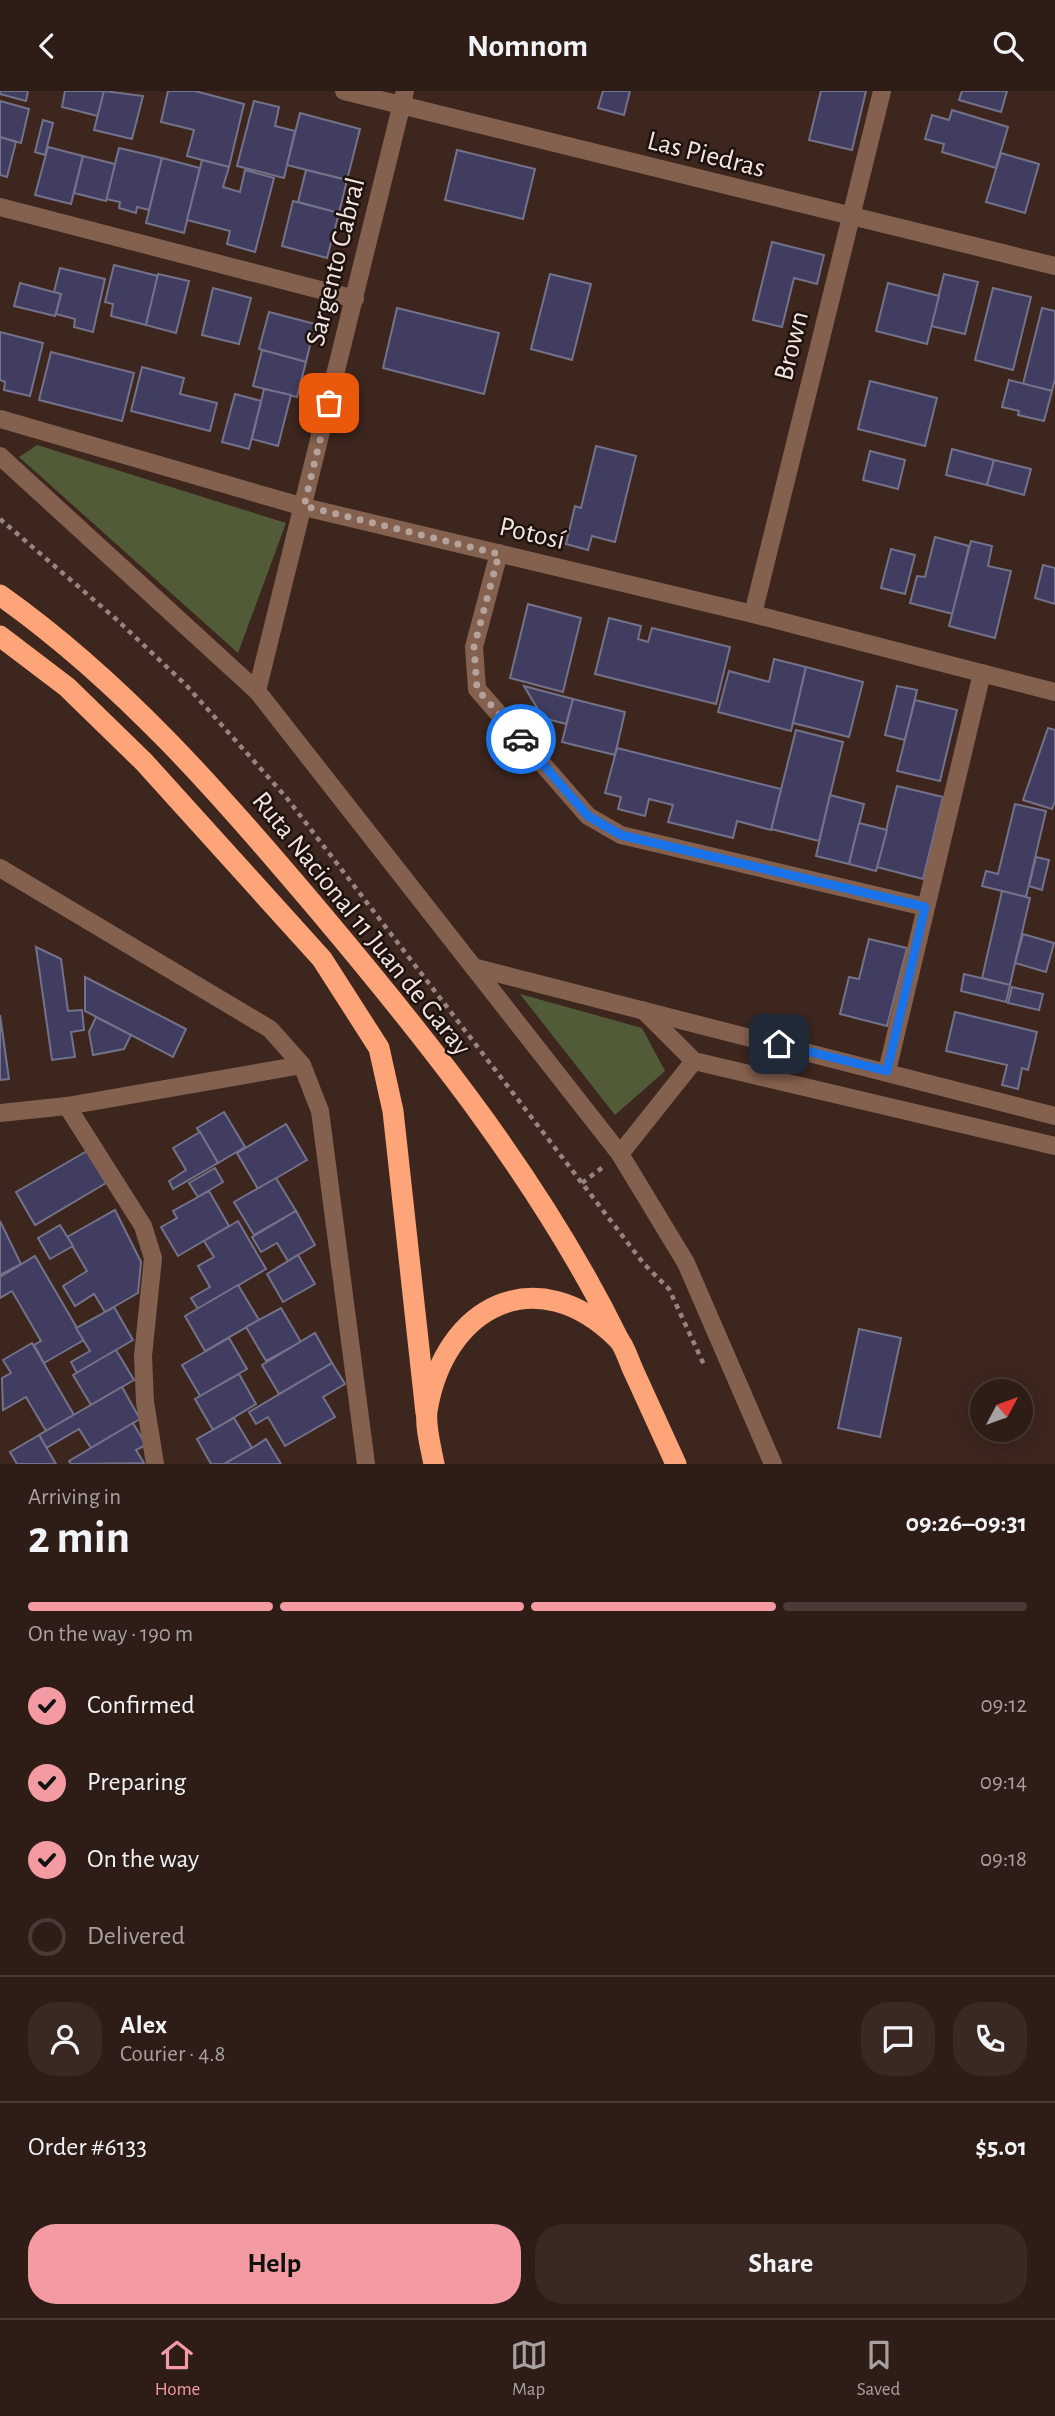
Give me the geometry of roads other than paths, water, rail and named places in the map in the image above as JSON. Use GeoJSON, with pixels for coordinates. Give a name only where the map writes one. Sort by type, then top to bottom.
{"type":"FeatureCollection","features":[{"type":"Feature","properties":{"kind":"highway","name":"Ruta Nacional 11 Juan de Garay"},"geometry":{"type":"LineString","coordinates":[[0,595],[51,631],[150,720],[264,846],[392,998],[535,1190],[585,1270],[676,1464]]}},
{"type":"Feature","properties":{"kind":"highway","name":"Ruta Nacional 11 Juan de Garay"},"geometry":{"type":"LineString","coordinates":[[0,636],[67,687],[144,762],[322,959],[379,1048],[393,1111],[434,1464]]}},
{"type":"Feature","properties":{"kind":"highway"},"geometry":{"type":"LineString","coordinates":[[426,1413],[441,1363],[458,1332],[486,1310],[504,1301],[529,1298],[574,1307],[620,1340]]}},
{"type":"Feature","properties":{"kind":"street","name":"Las Piedras"},"geometry":{"type":"LineString","coordinates":[[344,91],[403,98],[851,218],[1055,266]]}},
{"type":"Feature","properties":{"kind":"street","name":"Brown"},"geometry":{"type":"LineString","coordinates":[[753,614],[882,91]]}},
{"type":"Feature","properties":{"kind":"street","name":"Sargento Cabral"},"geometry":{"type":"LineString","coordinates":[[257,691],[403,98]]}},
{"type":"Feature","properties":{"kind":"street"},"geometry":{"type":"LineString","coordinates":[[0,207],[355,299]]}},
{"type":"Feature","properties":{"kind":"street","name":"Potosí"},"geometry":{"type":"LineString","coordinates":[[0,419],[304,506],[753,614],[1055,692]]}},
{"type":"Feature","properties":{"kind":"street"},"geometry":{"type":"LineString","coordinates":[[0,456],[257,691],[620,1154],[686,1263],[773,1464]]}},
{"type":"Feature","properties":{"kind":"street"},"geometry":{"type":"LineString","coordinates":[[499,554],[474,647],[477,689],[588,816],[621,835],[925,907]]}},
{"type":"Feature","properties":{"kind":"street"},"geometry":{"type":"LineString","coordinates":[[887,1071],[982,673]]}},
{"type":"Feature","properties":{"kind":"street"},"geometry":{"type":"LineString","coordinates":[[0,868],[270,1028],[302,1065],[320,1111],[366,1464]]}},
{"type":"Feature","properties":{"kind":"street"},"geometry":{"type":"LineString","coordinates":[[473,967],[1055,1116]]}},
{"type":"Feature","properties":{"kind":"street"},"geometry":{"type":"LineString","coordinates":[[643,1010],[694,1061],[1055,1146]]}},
{"type":"Feature","properties":{"kind":"street"},"geometry":{"type":"LineString","coordinates":[[620,1154],[694,1061]]}},
{"type":"Feature","properties":{"kind":"street"},"geometry":{"type":"LineString","coordinates":[[0,1114],[67,1106],[302,1065]]}},
{"type":"Feature","properties":{"kind":"street"},"geometry":{"type":"LineString","coordinates":[[67,1106],[143,1226],[153,1258],[143,1356],[145,1402],[155,1464]]}}]}
